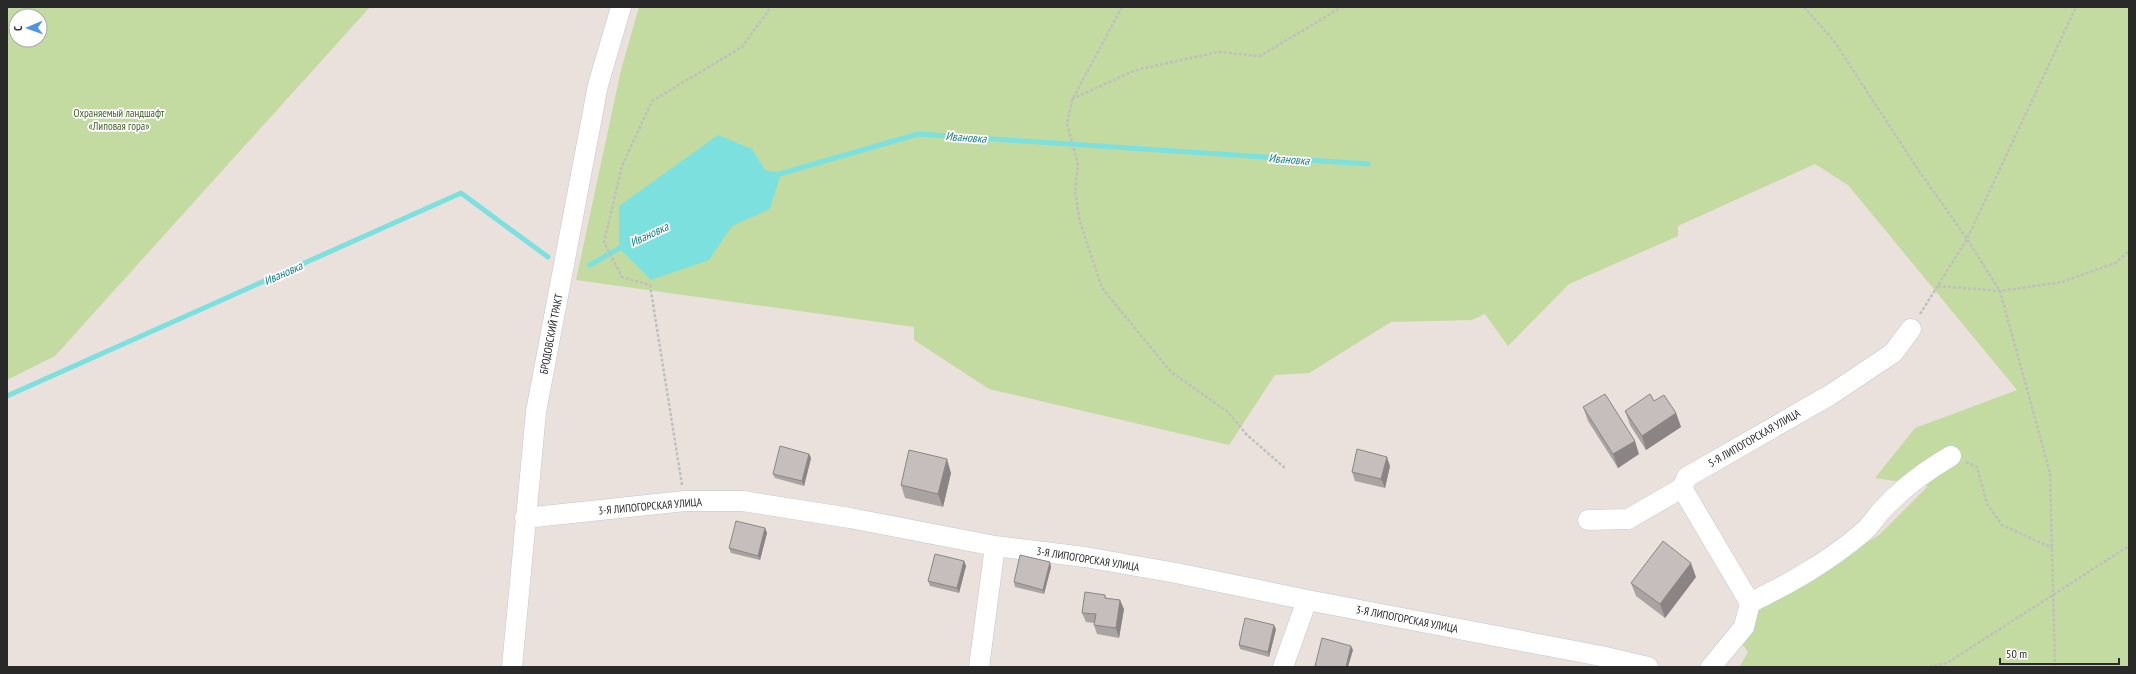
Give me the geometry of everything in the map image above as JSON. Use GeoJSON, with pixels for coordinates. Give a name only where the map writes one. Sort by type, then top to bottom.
{"type":"FeatureCollection","features":[{"type":"Feature","properties":{"kind":"street","name":"БРОДОВСКИЙ ТРАКТ"},"geometry":{"type":"LineString","coordinates":[[512,667],[536,412],[598,85],[621,7]]}},
{"type":"Feature","properties":{"kind":"street","name":"5-Я ЛИПОГОРСКАЯ УЛИЦА"},"geometry":{"type":"LineString","coordinates":[[1588,520],[1628,519],[1682,488],[1687,477],[1830,395],[1893,353],[1911,329]]}},
{"type":"Feature","properties":{"kind":"street"},"geometry":{"type":"LineString","coordinates":[[1750,603],[1793,581],[1833,557],[1863,532],[1885,506],[1919,475],[1951,456]]}},
{"type":"Feature","properties":{"kind":"street"},"geometry":{"type":"LineString","coordinates":[[1682,488],[1750,603],[1744,627],[1711,667]]}},
{"type":"Feature","properties":{"kind":"street","name":"3-Я ЛИПОГОРСКАЯ УЛИЦА"},"geometry":{"type":"LineString","coordinates":[[525,518],[685,501],[743,501],[850,518],[995,546],[1085,557],[1153,568],[1307,600],[1602,656],[1648,667]]}},
{"type":"Feature","properties":{"kind":"street"},"geometry":{"type":"LineString","coordinates":[[979,667],[995,546]]}},
{"type":"Feature","properties":{"kind":"street"},"geometry":{"type":"LineString","coordinates":[[1283,667],[1307,600]]}},
{"type":"Feature","properties":{"kind":"path"},"geometry":{"type":"LineString","coordinates":[[685,501],[650,285],[622,277],[604,242],[622,166],[652,101],[742,47],[771,7]]}},
{"type":"Feature","properties":{"kind":"path"},"geometry":{"type":"LineString","coordinates":[[1122,7],[1072,100],[1067,124],[1078,164],[1074,192],[1080,222],[1102,288],[1171,372],[1228,412],[1246,434],[1286,469]]}},
{"type":"Feature","properties":{"kind":"path"},"geometry":{"type":"LineString","coordinates":[[1072,100],[1136,70],[1218,52],[1260,56],[1342,7]]}},
{"type":"Feature","properties":{"kind":"path"},"geometry":{"type":"LineString","coordinates":[[1804,7],[1834,41],[1915,165],[1968,238],[2000,291],[2050,473],[2055,667]]}},
{"type":"Feature","properties":{"kind":"path"},"geometry":{"type":"LineString","coordinates":[[1911,329],[1968,238],[2076,7]]}},
{"type":"Feature","properties":{"kind":"path"},"geometry":{"type":"LineString","coordinates":[[1938,286],[2000,291],[2062,282],[2115,263],[2129,251]]}},
{"type":"Feature","properties":{"kind":"path"},"geometry":{"type":"LineString","coordinates":[[1951,456],[1977,467],[1987,504],[2002,525],[2052,548]]}},
{"type":"Feature","properties":{"kind":"path"},"geometry":{"type":"LineString","coordinates":[[1929,667],[1947,663],[2129,546]]}},
{"type":"Feature","properties":{"kind":"green space","name":"Охраняемый ландшафт «Липовая гора»"},"geometry":{"type":"Polygon","coordinates":[[[7,7],[370,7],[55,356],[7,380],[7,7]]]}},
{"type":"Feature","properties":{"kind":"green space"},"geometry":{"type":"Polygon","coordinates":[[[639,7],[2129,7],[2129,667],[1740,666],[1748,652],[1742,644],[1763,597],[1822,570],[1879,535],[1928,486],[1875,478],[1915,428],[2017,390],[1848,185],[1815,164],[1678,226],[1678,236],[1569,284],[1508,346],[1485,314],[1472,320],[1391,322],[1309,373],[1275,375],[1229,445],[989,389],[914,340],[914,327],[576,280],[621,70],[639,7]]]}},
{"type":"Feature","properties":{"kind":"water"},"geometry":{"type":"Polygon","coordinates":[[[718,135],[752,149],[765,170],[781,173],[770,209],[732,226],[709,260],[651,280],[619,248],[619,206],[718,135]]]}},
{"type":"Feature","properties":{"kind":"building"},"geometry":{"type":"Polygon","coordinates":[[[1605,394],[1635,441],[1613,454],[1583,407],[1605,394]]]}},
{"type":"Feature","properties":{"kind":"building"},"geometry":{"type":"Polygon","coordinates":[[[1650,394],[1654,401],[1664,395],[1676,413],[1642,436],[1625,411],[1650,394]]]}},
{"type":"Feature","properties":{"kind":"building"},"geometry":{"type":"Polygon","coordinates":[[[780,446],[809,454],[802,481],[773,474],[780,446]]]}},
{"type":"Feature","properties":{"kind":"building"},"geometry":{"type":"Polygon","coordinates":[[[1357,449],[1387,457],[1381,479],[1352,472],[1357,449]]]}},
{"type":"Feature","properties":{"kind":"building"},"geometry":{"type":"Polygon","coordinates":[[[909,450],[947,459],[938,494],[901,485],[909,450]]]}},
{"type":"Feature","properties":{"kind":"building"},"geometry":{"type":"Polygon","coordinates":[[[736,521],[765,528],[758,556],[729,548],[736,521]]]}},
{"type":"Feature","properties":{"kind":"building"},"geometry":{"type":"Polygon","coordinates":[[[1663,541],[1691,563],[1660,604],[1631,583],[1663,541]]]}},
{"type":"Feature","properties":{"kind":"building"},"geometry":{"type":"Polygon","coordinates":[[[935,554],[964,561],[957,588],[928,581],[935,554]]]}},
{"type":"Feature","properties":{"kind":"building"},"geometry":{"type":"Polygon","coordinates":[[[1020,555],[1050,562],[1043,590],[1014,582],[1020,555]]]}},
{"type":"Feature","properties":{"kind":"building"},"geometry":{"type":"Polygon","coordinates":[[[1085,592],[1105,595],[1105,598],[1120,600],[1116,628],[1094,625],[1096,614],[1082,613],[1085,592]]]}},
{"type":"Feature","properties":{"kind":"building"},"geometry":{"type":"Polygon","coordinates":[[[1245,618],[1274,625],[1268,652],[1239,645],[1245,618]]]}},
{"type":"Feature","properties":{"kind":"building"},"geometry":{"type":"Polygon","coordinates":[[[1322,638],[1351,646],[1346,667],[1315,666],[1322,638]]]}},
{"type":"Feature","properties":{"kind":"waterway","name":"Ивановка"},"geometry":{"type":"LineString","coordinates":[[776,175],[918,134],[1368,164]]}},
{"type":"Feature","properties":{"kind":"waterway","name":"Ивановка"},"geometry":{"type":"LineString","coordinates":[[7,396],[461,193],[548,257]]}},
{"type":"Feature","properties":{"kind":"waterway","name":"Ивановка"},"geometry":{"type":"LineString","coordinates":[[590,265],[625,245]]}}]}
